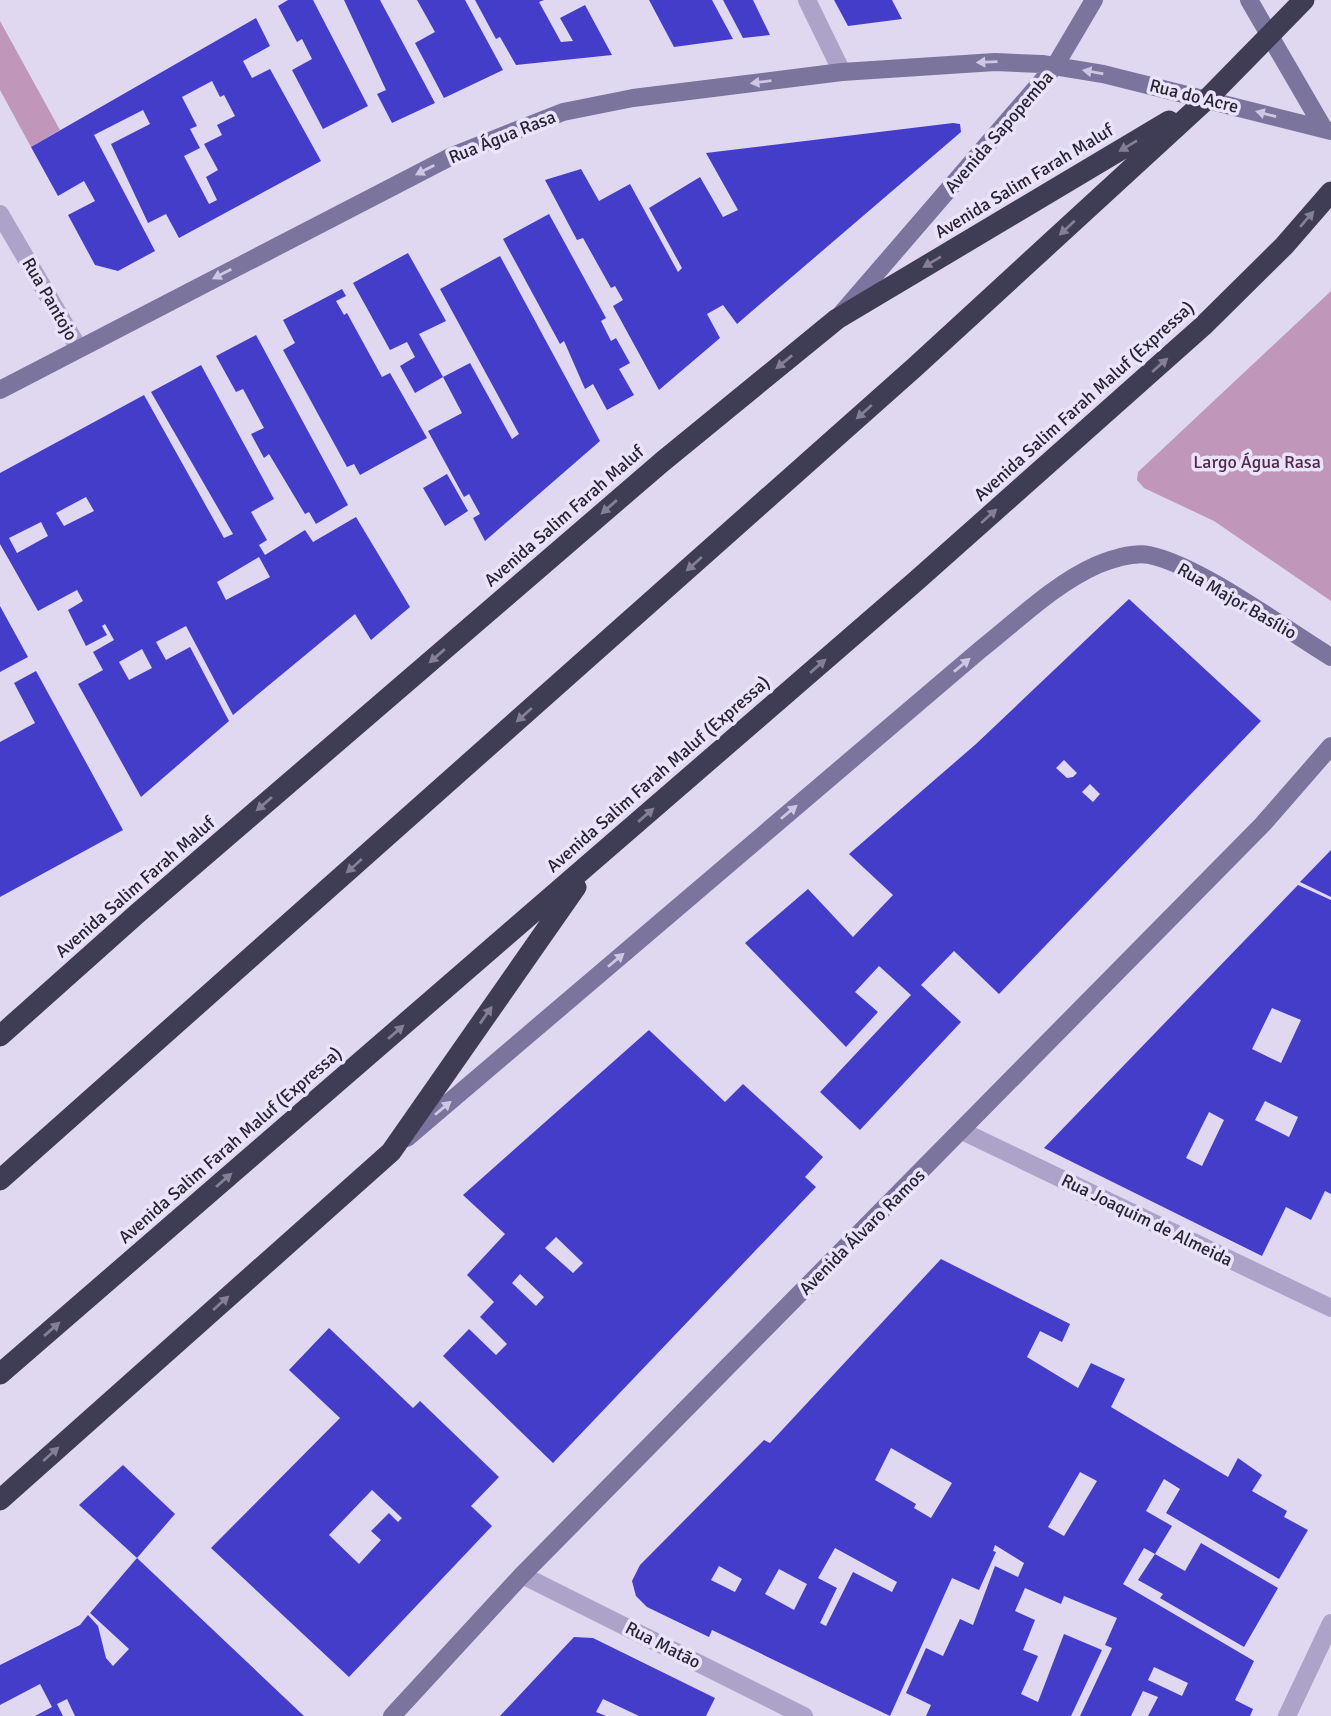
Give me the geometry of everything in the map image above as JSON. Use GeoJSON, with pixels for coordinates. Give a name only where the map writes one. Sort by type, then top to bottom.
{"type":"FeatureCollection","features":[{"type":"Feature","properties":{"kind":"highway"},"geometry":{"type":"LineString","coordinates":[[0,1180],[905,376],[1208,99],[1304,0]]}},
{"type":"Feature","properties":{"kind":"highway","name":"Avenida Salim Farah Maluf"},"geometry":{"type":"LineString","coordinates":[[0,1036],[148,904],[652,471],[837,319],[1208,99]]}},
{"type":"Feature","properties":{"kind":"highway","name":"Avenida Salim Farah Maluf (Expressa)"},"geometry":{"type":"LineString","coordinates":[[0,1374],[916,581],[1203,326],[1284,246],[1331,192]]}},
{"type":"Feature","properties":{"kind":"highway"},"geometry":{"type":"LineString","coordinates":[[0,1500],[391,1152],[595,859]]}},
{"type":"Feature","properties":{"kind":"street"},"geometry":{"type":"LineString","coordinates":[[807,0],[842,72]]}},
{"type":"Feature","properties":{"kind":"street","name":"Avenida Sapopemba"},"geometry":{"type":"LineString","coordinates":[[837,319],[1055,66],[1094,0]]}},
{"type":"Feature","properties":{"kind":"street"},"geometry":{"type":"LineString","coordinates":[[1249,0],[1327,130]]}},
{"type":"Feature","properties":{"kind":"street","name":"Rua Água Rasa"},"geometry":{"type":"LineString","coordinates":[[0,390],[78,347],[452,156],[563,113],[633,98],[842,72],[995,62],[1055,66]]}},
{"type":"Feature","properties":{"kind":"street","name":"Rua do Acre"},"geometry":{"type":"LineString","coordinates":[[1055,66],[1208,99],[1327,130]]}},
{"type":"Feature","properties":{"kind":"street","name":"Rua Pantojo"},"geometry":{"type":"LineString","coordinates":[[0,214],[78,347]]}},
{"type":"Feature","properties":{"kind":"street","name":"Rua Major Basílio"},"geometry":{"type":"LineString","coordinates":[[391,1152],[980,650],[1069,581],[1098,565],[1125,556],[1148,555],[1181,567],[1331,657]]}},
{"type":"Feature","properties":{"kind":"street","name":"Avenida Álvaro Ramos"},"geometry":{"type":"LineString","coordinates":[[392,1716],[522,1575],[1263,824],[1331,746]]}},
{"type":"Feature","properties":{"kind":"street","name":"Rua Joaquim de Almeida"},"geometry":{"type":"LineString","coordinates":[[962,1131],[1331,1308]]}},
{"type":"Feature","properties":{"kind":"street","name":"Rua Matão"},"geometry":{"type":"LineString","coordinates":[[522,1575],[804,1716]]}},
{"type":"Feature","properties":{"kind":"street"},"geometry":{"type":"LineString","coordinates":[[1287,1716],[1331,1623]]}},
{"type":"Feature","properties":{"kind":"green space"},"geometry":{"type":"Polygon","coordinates":[[[0,21],[60,130],[31,147],[0,90],[0,21]]]}},
{"type":"Feature","properties":{"kind":"green space","name":"Largo Água Rasa"},"geometry":{"type":"Polygon","coordinates":[[[1331,291],[1331,601],[1214,521],[1144,488],[1137,480],[1138,472],[1331,291]]]}},
{"type":"Feature","properties":{"kind":"building"},"geometry":{"type":"Polygon","coordinates":[[[288,0],[313,0],[368,106],[323,129],[292,70],[312,59],[302,39],[297,42],[278,6],[288,0]]]}},
{"type":"Feature","properties":{"kind":"building"},"geometry":{"type":"Polygon","coordinates":[[[344,0],[380,0],[435,103],[392,123],[377,94],[386,90],[344,0]]]}},
{"type":"Feature","properties":{"kind":"building"},"geometry":{"type":"Polygon","coordinates":[[[417,0],[465,0],[503,70],[444,98],[415,43],[435,32],[417,0]]]}},
{"type":"Feature","properties":{"kind":"building"},"geometry":{"type":"Polygon","coordinates":[[[475,0],[544,0],[539,2],[561,42],[573,41],[560,18],[585,5],[612,55],[516,65],[500,37],[496,39],[475,0]]]}},
{"type":"Feature","properties":{"kind":"building"},"geometry":{"type":"Polygon","coordinates":[[[649,0],[712,0],[733,39],[674,47],[649,0]]]}},
{"type":"Feature","properties":{"kind":"building"},"geometry":{"type":"Polygon","coordinates":[[[723,0],[753,0],[770,35],[743,38],[723,0]]]}},
{"type":"Feature","properties":{"kind":"building"},"geometry":{"type":"Polygon","coordinates":[[[834,0],[892,0],[902,19],[848,26],[834,0]]]}},
{"type":"Feature","properties":{"kind":"building"},"geometry":{"type":"Polygon","coordinates":[[[256,18],[270,46],[243,61],[252,78],[270,69],[321,161],[179,238],[166,214],[148,223],[111,144],[150,124],[143,110],[94,135],[155,251],[118,271],[95,265],[68,215],[95,201],[84,181],[58,196],[31,147],[256,18]],[[212,81],[182,97],[197,126],[190,129],[200,148],[184,156],[209,204],[217,200],[206,177],[218,170],[204,144],[222,135],[217,125],[235,116],[224,95],[220,97],[212,81]]]}},
{"type":"Feature","properties":{"kind":"building"},"geometry":{"type":"Polygon","coordinates":[[[960,124],[961,132],[737,324],[723,305],[707,314],[720,338],[659,390],[613,306],[623,300],[615,286],[611,288],[583,238],[577,240],[545,180],[581,169],[599,201],[630,184],[678,272],[682,268],[649,208],[700,177],[723,217],[738,210],[706,153],[960,124]]]}},
{"type":"Feature","properties":{"kind":"building"},"geometry":{"type":"Polygon","coordinates":[[[549,214],[606,318],[601,321],[611,341],[616,338],[630,363],[619,369],[634,395],[607,410],[593,384],[585,389],[564,341],[560,344],[503,239],[549,214]]]}},
{"type":"Feature","properties":{"kind":"building"},"geometry":{"type":"Polygon","coordinates":[[[408,253],[446,321],[419,334],[443,377],[415,393],[400,366],[415,357],[407,342],[390,350],[353,283],[408,253]]]}},
{"type":"Feature","properties":{"kind":"building"},"geometry":{"type":"Polygon","coordinates":[[[500,256],[600,441],[485,541],[473,518],[480,514],[469,494],[464,497],[428,431],[462,413],[443,377],[470,363],[512,439],[519,434],[440,289],[500,256]]]}},
{"type":"Feature","properties":{"kind":"building"},"geometry":{"type":"Polygon","coordinates":[[[342,289],[346,296],[336,301],[344,315],[347,313],[382,377],[390,373],[427,438],[360,475],[354,464],[347,467],[283,350],[295,343],[283,320],[342,289]]]}},
{"type":"Feature","properties":{"kind":"building"},"geometry":{"type":"Polygon","coordinates":[[[256,335],[348,505],[316,524],[309,512],[305,514],[269,454],[264,458],[251,434],[264,428],[243,389],[236,392],[216,356],[256,335]]]}},
{"type":"Feature","properties":{"kind":"building"},"geometry":{"type":"Polygon","coordinates":[[[201,365],[274,499],[251,512],[267,540],[259,545],[265,555],[305,530],[313,542],[356,517],[410,607],[371,640],[355,614],[233,715],[186,626],[156,642],[166,660],[190,647],[229,721],[141,797],[78,684],[103,670],[93,652],[114,640],[105,624],[102,626],[107,635],[86,646],[68,610],[83,601],[77,590],[38,611],[0,544],[0,473],[144,395],[224,538],[233,534],[151,392],[201,365]],[[86,497],[56,513],[64,526],[94,511],[86,497]],[[41,522],[9,538],[17,553],[48,536],[41,522]],[[259,557],[217,582],[226,600],[270,577],[259,557]],[[142,649],[119,662],[129,680],[152,668],[142,649]]]}},
{"type":"Feature","properties":{"kind":"building"},"geometry":{"type":"Polygon","coordinates":[[[447,474],[468,511],[445,526],[423,488],[447,474]]]}},
{"type":"Feature","properties":{"kind":"building"},"geometry":{"type":"Polygon","coordinates":[[[1129,599],[1261,721],[999,994],[954,951],[921,985],[961,1022],[860,1130],[820,1092],[911,995],[879,966],[855,992],[878,1012],[846,1047],[745,943],[808,889],[853,937],[893,895],[849,854],[976,744],[1129,599]],[[1064,760],[1056,768],[1067,778],[1073,777],[1077,773],[1064,760]],[[1090,784],[1082,792],[1093,802],[1100,794],[1090,784]]]}},
{"type":"Feature","properties":{"kind":"building"},"geometry":{"type":"Polygon","coordinates":[[[0,606],[28,657],[0,672],[0,606]]]}},
{"type":"Feature","properties":{"kind":"building"},"geometry":{"type":"Polygon","coordinates":[[[36,671],[123,830],[0,897],[0,742],[35,723],[14,683],[36,671]]]}},
{"type":"Feature","properties":{"kind":"building"},"geometry":{"type":"Polygon","coordinates":[[[1331,850],[1331,897],[1300,882],[1331,850]]]}},
{"type":"Feature","properties":{"kind":"building"},"geometry":{"type":"Polygon","coordinates":[[[1298,885],[1331,900],[1331,1194],[1325,1191],[1311,1220],[1286,1207],[1262,1256],[1044,1148],[1298,885]],[[1272,1008],[1252,1049],[1281,1063],[1301,1020],[1272,1008]],[[1265,1101],[1255,1120],[1289,1137],[1298,1117],[1265,1101]],[[1209,1112],[1186,1158],[1202,1166],[1224,1120],[1209,1112]]]}},
{"type":"Feature","properties":{"kind":"building"},"geometry":{"type":"Polygon","coordinates":[[[649,1030],[725,1102],[743,1084],[823,1157],[805,1177],[816,1187],[553,1463],[443,1356],[469,1329],[496,1355],[507,1344],[480,1317],[494,1302],[467,1275],[505,1234],[463,1195],[649,1030]],[[556,1237],[545,1248],[573,1273],[583,1263],[556,1237]],[[520,1274],[512,1283],[536,1306],[544,1297],[520,1274]]]}},
{"type":"Feature","properties":{"kind":"building"},"geometry":{"type":"Polygon","coordinates":[[[941,1259],[1070,1324],[1062,1342],[1040,1331],[1027,1357],[1078,1388],[1091,1363],[1125,1379],[1111,1407],[1228,1477],[1238,1458],[1262,1475],[1252,1491],[1287,1511],[1284,1517],[1308,1530],[1279,1579],[1166,1513],[1180,1489],[1164,1479],[1146,1511],[1172,1526],[1155,1554],[1144,1548],[1123,1584],[1254,1661],[1235,1700],[1253,1709],[1250,1716],[1148,1716],[1158,1697],[1143,1691],[1131,1716],[1080,1716],[1112,1648],[1105,1645],[1117,1618],[1064,1596],[1061,1604],[1025,1588],[1015,1611],[1035,1620],[1023,1650],[1038,1656],[1021,1694],[1038,1702],[1064,1634],[1102,1650],[1071,1716],[926,1716],[931,1705],[906,1693],[926,1648],[943,1656],[960,1619],[973,1625],[995,1566],[1018,1577],[1024,1563],[995,1545],[993,1551],[996,1552],[979,1590],[952,1578],[890,1716],[712,1630],[709,1637],[647,1607],[636,1596],[632,1581],[640,1565],[764,1440],[770,1443],[941,1259]],[[891,1448],[875,1480],[916,1504],[914,1508],[931,1518],[952,1483],[891,1448]],[[1080,1472],[1048,1527],[1064,1536],[1097,1481],[1080,1472]],[[835,1548],[818,1578],[837,1588],[820,1623],[826,1626],[853,1572],[892,1592],[897,1582],[835,1548]],[[719,1566],[711,1580],[735,1592],[742,1579],[719,1566]],[[779,1569],[765,1594],[794,1610],[807,1584],[779,1569]],[[1154,1667],[1148,1680],[1182,1696],[1188,1683],[1154,1667]]]}},
{"type":"Feature","properties":{"kind":"building"},"geometry":{"type":"Polygon","coordinates":[[[329,1328],[413,1408],[420,1401],[499,1477],[471,1506],[492,1526],[349,1677],[211,1548],[340,1418],[289,1370],[329,1328]],[[372,1490],[329,1535],[359,1564],[381,1540],[371,1531],[389,1513],[398,1522],[402,1518],[372,1490]]]}},
{"type":"Feature","properties":{"kind":"building"},"geometry":{"type":"Polygon","coordinates":[[[123,1465],[175,1514],[137,1558],[79,1505],[123,1465]]]}},
{"type":"Feature","properties":{"kind":"building"},"geometry":{"type":"Polygon","coordinates":[[[1201,1543],[1278,1588],[1244,1647],[1160,1598],[1163,1594],[1138,1580],[1155,1554],[1185,1571],[1201,1543]]]}},
{"type":"Feature","properties":{"kind":"building"},"geometry":{"type":"Polygon","coordinates":[[[137,1558],[304,1716],[75,1716],[67,1699],[57,1704],[63,1716],[35,1716],[52,1707],[40,1684],[0,1705],[0,1665],[80,1625],[88,1615],[98,1626],[106,1658],[113,1666],[129,1649],[90,1613],[137,1558]]]}},
{"type":"Feature","properties":{"kind":"building"},"geometry":{"type":"Polygon","coordinates":[[[574,1637],[593,1638],[715,1698],[706,1716],[639,1716],[603,1699],[596,1712],[606,1716],[500,1716],[574,1637]]]}}]}
